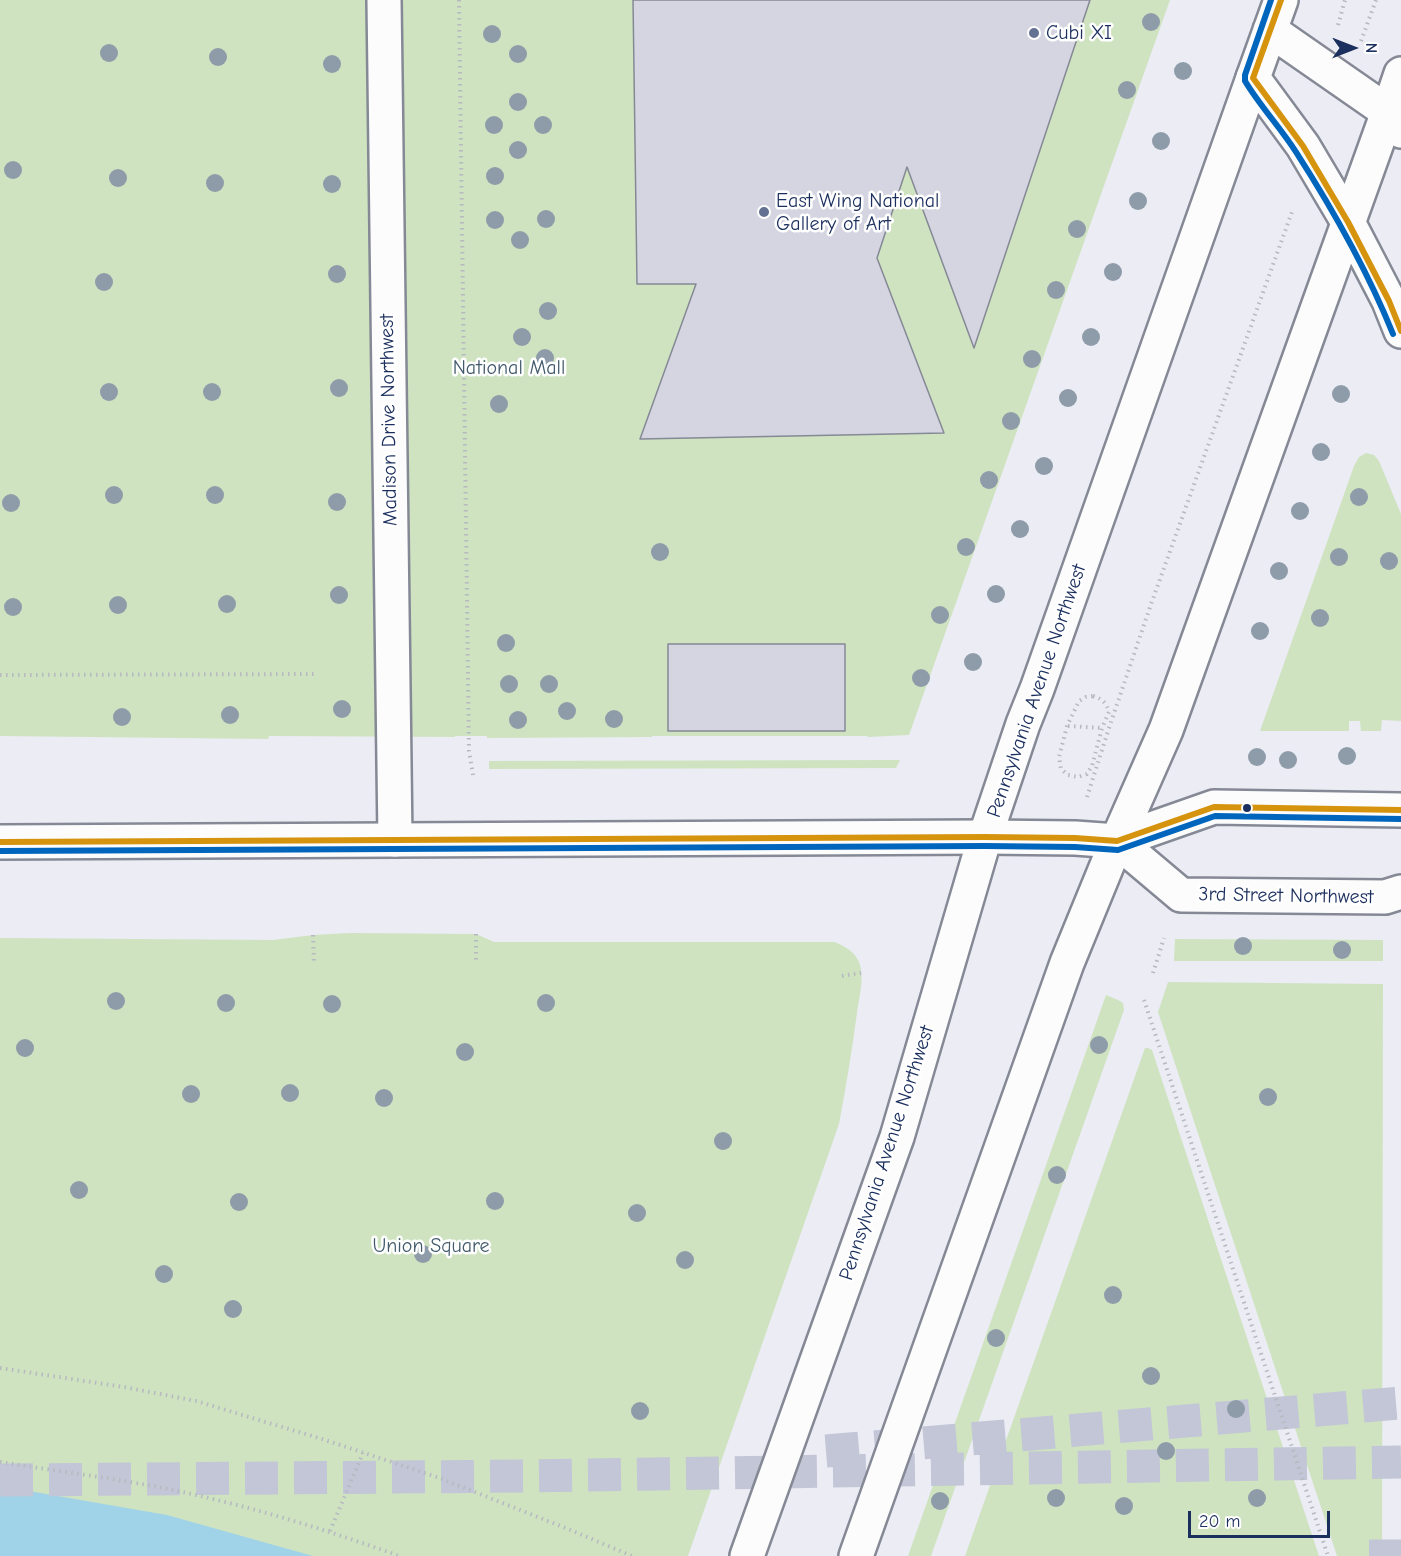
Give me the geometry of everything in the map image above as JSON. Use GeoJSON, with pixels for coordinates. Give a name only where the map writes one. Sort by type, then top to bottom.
{"type":"FeatureCollection","features":[{"type":"Feature","properties":{"kind":"main road","name":"Madison Drive Northwest"},"geometry":{"type":"LineString","coordinates":[[384,0],[395,840]]}},
{"type":"Feature","properties":{"kind":"main road"},"geometry":{"type":"LineString","coordinates":[[1275,15],[1394,121]]}},
{"type":"Feature","properties":{"kind":"main road","name":"Pennsylvania Avenue Northwest"},"geometry":{"type":"LineString","coordinates":[[747,1556],[897,1137],[985,837],[1023,724],[1275,15]]}},
{"type":"Feature","properties":{"kind":"main road"},"geometry":{"type":"LineString","coordinates":[[856,1556],[1067,963],[1166,730],[1348,222],[1394,121],[1401,74]]}},
{"type":"Feature","properties":{"kind":"main road"},"geometry":{"type":"LineString","coordinates":[[1253,78],[1303,146],[1348,222],[1389,301],[1401,331]]}},
{"type":"Feature","properties":{"kind":"main road"},"geometry":{"type":"LineString","coordinates":[[0,842],[985,837],[1075,838],[1117,842],[1214,807],[1401,810]]}},
{"type":"Feature","properties":{"kind":"main road","name":"3rd Street Northwest"},"geometry":{"type":"LineString","coordinates":[[1117,842],[1181,895],[1385,897],[1401,892]]}},
{"type":"Feature","properties":{"kind":"path"},"geometry":{"type":"LineString","coordinates":[[459,0],[469,751],[473,775]]}},
{"type":"Feature","properties":{"kind":"path"},"geometry":{"type":"LineString","coordinates":[[1075,838],[1150,607],[1291,213]]}},
{"type":"Feature","properties":{"kind":"path"},"geometry":{"type":"LineString","coordinates":[[0,675],[316,674]]}},
{"type":"Feature","properties":{"kind":"path"},"geometry":{"type":"LineString","coordinates":[[1086,697],[1100,698],[1110,712],[1102,728],[1092,766],[1087,774],[1078,777],[1068,775],[1061,768],[1059,757],[1067,726],[1079,700],[1086,697]]}},
{"type":"Feature","properties":{"kind":"path"},"geometry":{"type":"LineString","coordinates":[[1067,726],[1102,728]]}},
{"type":"Feature","properties":{"kind":"path"},"geometry":{"type":"LineString","coordinates":[[476,934],[476,964]]}},
{"type":"Feature","properties":{"kind":"path"},"geometry":{"type":"LineString","coordinates":[[313,935],[314,964]]}},
{"type":"Feature","properties":{"kind":"path"},"geometry":{"type":"LineString","coordinates":[[1153,973],[1164,938]]}},
{"type":"Feature","properties":{"kind":"path"},"geometry":{"type":"LineString","coordinates":[[842,976],[861,973]]}},
{"type":"Feature","properties":{"kind":"path"},"geometry":{"type":"LineString","coordinates":[[1144,1000],[1328,1556]]}},
{"type":"Feature","properties":{"kind":"path"},"geometry":{"type":"LineString","coordinates":[[0,1368],[124,1387],[196,1401],[437,1477],[568,1528],[632,1556]]}},
{"type":"Feature","properties":{"kind":"path"},"geometry":{"type":"LineString","coordinates":[[330,1531],[363,1452]]}},
{"type":"Feature","properties":{"kind":"path"},"geometry":{"type":"LineString","coordinates":[[0,1462],[154,1486],[235,1505],[330,1531],[399,1556]]}},
{"type":"Feature","properties":{"kind":"green space","name":"National Mall"},"geometry":{"type":"Polygon","coordinates":[[[0,0],[1170,0],[909,735],[487,738],[487,736],[269,736],[268,739],[0,736],[0,0]]]}},
{"type":"Feature","properties":{"kind":"green space"},"geometry":{"type":"Polygon","coordinates":[[[1366,453],[1374,455],[1379,461],[1401,514],[1401,721],[1382,720],[1381,731],[1361,731],[1360,721],[1349,721],[1349,731],[1260,731],[1354,466],[1359,457],[1366,453]]]}},
{"type":"Feature","properties":{"kind":"green space"},"geometry":{"type":"Polygon","coordinates":[[[900,760],[896,768],[489,769],[489,761],[900,760]]]}},
{"type":"Feature","properties":{"kind":"green space","name":"Union Square"},"geometry":{"type":"Polygon","coordinates":[[[350,933],[476,934],[494,942],[834,942],[849,949],[857,958],[862,974],[861,988],[839,1124],[688,1556],[0,1556],[0,938],[273,940],[350,933]]]}},
{"type":"Feature","properties":{"kind":"green space"},"geometry":{"type":"Polygon","coordinates":[[[1175,939],[1383,940],[1383,961],[1174,961],[1175,939]]]}},
{"type":"Feature","properties":{"kind":"green space"},"geometry":{"type":"Polygon","coordinates":[[[1168,982],[1383,984],[1382,1556],[1337,1556],[1158,1012],[1168,982]]]}},
{"type":"Feature","properties":{"kind":"green space"},"geometry":{"type":"Polygon","coordinates":[[[1106,995],[1123,1003],[1124,1010],[931,1556],[908,1556],[1106,995]]]}},
{"type":"Feature","properties":{"kind":"green space"},"geometry":{"type":"Polygon","coordinates":[[[1145,1048],[1152,1050],[1319,1556],[965,1556],[1145,1048]]]}},
{"type":"Feature","properties":{"kind":"water"},"geometry":{"type":"Polygon","coordinates":[[[0,1486],[167,1515],[313,1556],[0,1556],[0,1486]]]}},
{"type":"Feature","properties":{"kind":"building","name":"East Wing National Gallery of Art"},"geometry":{"type":"Polygon","coordinates":[[[633,0],[1090,0],[974,348],[907,167],[877,258],[944,433],[640,439],[696,284],[637,284],[633,0]]]}},
{"type":"Feature","properties":{"kind":"building"},"geometry":{"type":"Polygon","coordinates":[[[668,644],[845,644],[845,731],[668,731],[668,644]]]}},
{"type":"Feature","properties":{"kind":"tunnel"},"geometry":{"type":"LineString","coordinates":[[826,1451],[1401,1403]]}},
{"type":"Feature","properties":{"kind":"tunnel"},"geometry":{"type":"LineString","coordinates":[[0,1480],[528,1476],[1401,1462]]}},
{"type":"Feature","properties":{"kind":"tunnel"},"geometry":{"type":"LineString","coordinates":[[1369,1556],[1401,1556]]}},
{"type":"Feature","properties":{"kind":"transit line"},"geometry":{"type":"LineString","coordinates":[[1271,0],[1245,75],[1245,81],[1290,143],[1323,195],[1361,264],[1393,334]]}},
{"type":"Feature","properties":{"kind":"transit line"},"geometry":{"type":"LineString","coordinates":[[1281,0],[1253,78],[1303,146],[1348,222],[1389,301],[1401,331]]}},
{"type":"Feature","properties":{"kind":"transit line"},"geometry":{"type":"LineString","coordinates":[[0,842],[985,837],[1117,841],[1214,807],[1401,810]]}},
{"type":"Feature","properties":{"kind":"transit line"},"geometry":{"type":"LineString","coordinates":[[0,851],[985,846],[1118,850],[1215,816],[1401,819]]}},
{"type":"Feature","properties":{"kind":"place","name":"Cubi XI"},"geometry":{"type":"Point","coordinates":[1034,33]}},
{"type":"Feature","properties":{"kind":"place","name":"East Wing National Gallery of Art"},"geometry":{"type":"Point","coordinates":[764,212]}}]}
